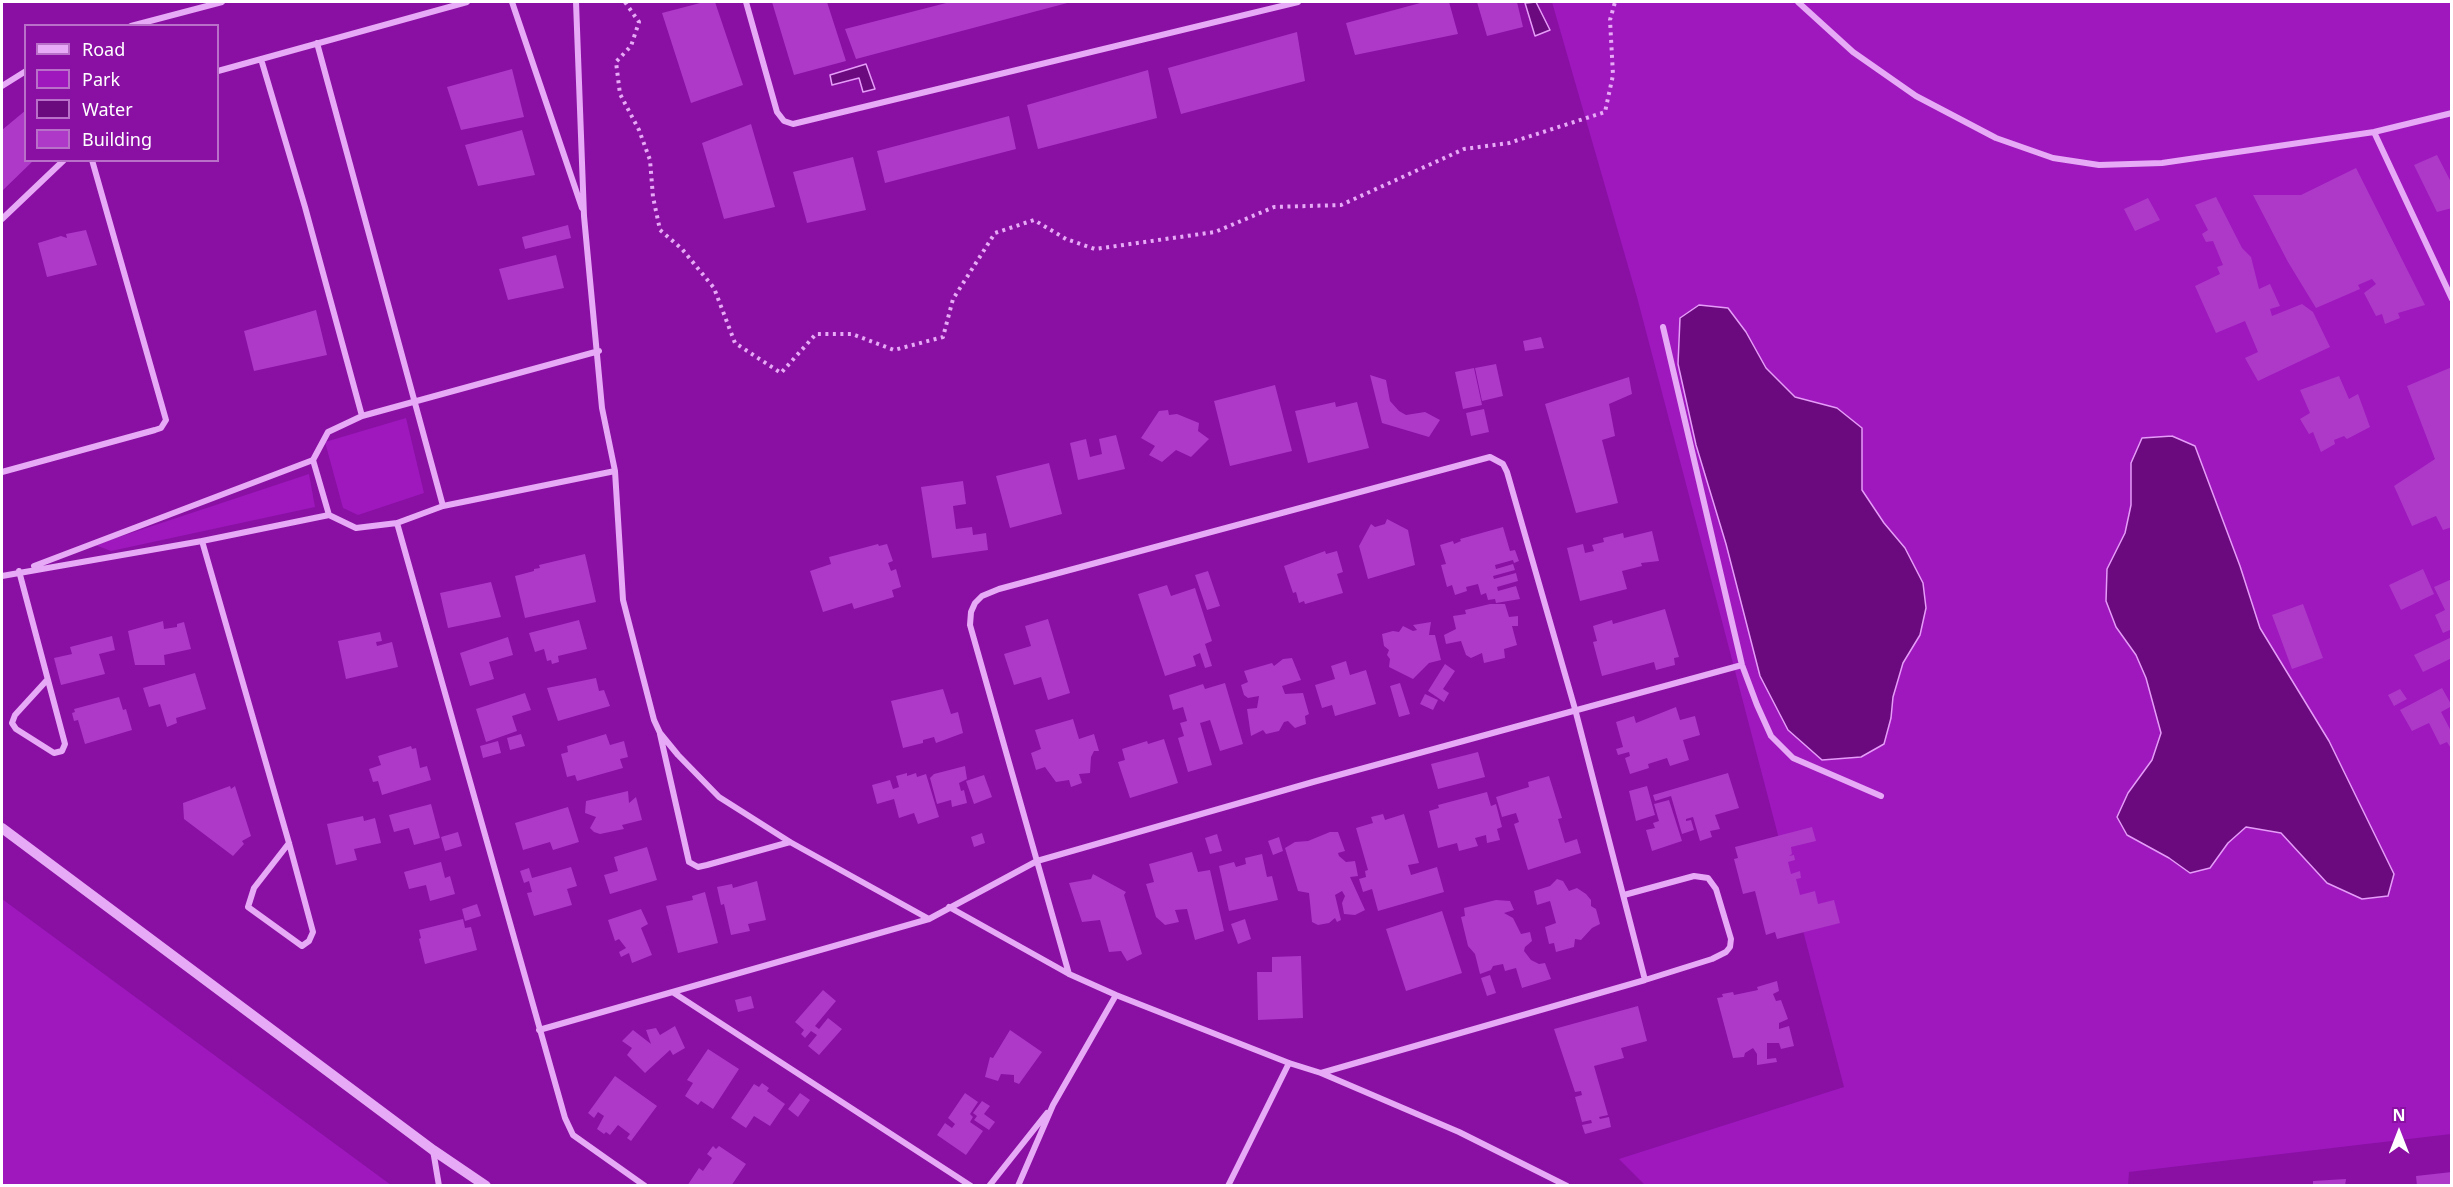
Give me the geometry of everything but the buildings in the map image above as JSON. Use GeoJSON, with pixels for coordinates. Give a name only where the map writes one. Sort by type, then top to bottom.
{"type":"FeatureCollection","features":[{"type":"Feature","properties":{"kind":"street"},"geometry":{"type":"LineString","coordinates":[[139,24],[222,2]]}},
{"type":"Feature","properties":{"kind":"street"},"geometry":{"type":"LineString","coordinates":[[219,71],[467,2]]}},
{"type":"Feature","properties":{"kind":"street"},"geometry":{"type":"LineString","coordinates":[[512,2],[584,216]]}},
{"type":"Feature","properties":{"kind":"street"},"geometry":{"type":"LineString","coordinates":[[576,2],[584,216],[602,408],[615,471],[623,600],[641,678],[660,734],[689,862],[698,867],[790,842]]}},
{"type":"Feature","properties":{"kind":"street"},"geometry":{"type":"LineString","coordinates":[[746,2],[777,112],[784,121],[793,124],[1273,5],[1298,2]]}},
{"type":"Feature","properties":{"kind":"street"},"geometry":{"type":"LineString","coordinates":[[1798,2],[1853,52],[1916,96],[1976,129],[2053,158],[2099,165],[2162,163],[2374,132],[2451,113]]}},
{"type":"Feature","properties":{"kind":"street"},"geometry":{"type":"LineString","coordinates":[[317,43],[443,506]]}},
{"type":"Feature","properties":{"kind":"street"},"geometry":{"type":"LineString","coordinates":[[261,59],[305,207],[362,416]]}},
{"type":"Feature","properties":{"kind":"street"},"geometry":{"type":"LineString","coordinates":[[2,86],[24,72]]}},
{"type":"Feature","properties":{"kind":"street"},"geometry":{"type":"LineString","coordinates":[[2374,132],[2451,299]]}},
{"type":"Feature","properties":{"kind":"street"},"geometry":{"type":"LineString","coordinates":[[2,219],[62,162]]}},
{"type":"Feature","properties":{"kind":"street"},"geometry":{"type":"LineString","coordinates":[[2,472],[155,430],[161,428],[166,420],[93,162]]}},
{"type":"Feature","properties":{"kind":"street"},"geometry":{"type":"LineString","coordinates":[[1663,327],[1742,665],[1771,736],[1793,758],[1881,796]]}},
{"type":"Feature","properties":{"kind":"street"},"geometry":{"type":"LineString","coordinates":[[2,576],[313,460],[328,432],[362,416],[598,351]]}},
{"type":"Feature","properties":{"kind":"street"},"geometry":{"type":"LineString","coordinates":[[1070,974],[970,625],[971,612],[975,603],[982,596],[999,589],[1490,457],[1503,464],[1507,472],[1575,709],[1645,980]]}},
{"type":"Feature","properties":{"kind":"street"},"geometry":{"type":"LineString","coordinates":[[313,460],[329,515]]}},
{"type":"Feature","properties":{"kind":"street"},"geometry":{"type":"LineString","coordinates":[[19,571],[202,541],[329,515],[356,528],[397,523],[443,506],[615,471]]}},
{"type":"Feature","properties":{"kind":"street"},"geometry":{"type":"LineString","coordinates":[[397,523],[565,1118],[573,1135],[645,1185]]}},
{"type":"Feature","properties":{"kind":"street"},"geometry":{"type":"LineString","coordinates":[[202,541],[289,843],[313,932],[309,941],[302,946],[248,907],[254,888],[289,843]]}},
{"type":"Feature","properties":{"kind":"street"},"geometry":{"type":"LineString","coordinates":[[19,571],[64,744],[62,751],[54,753],[16,729],[12,723],[15,715],[47,680]]}},
{"type":"Feature","properties":{"kind":"street"},"geometry":{"type":"LineString","coordinates":[[539,1030],[929,919],[1037,861],[1575,709],[1742,665]]}},
{"type":"Feature","properties":{"kind":"street"},"geometry":{"type":"LineString","coordinates":[[660,734],[719,797],[790,842],[929,919]]}},
{"type":"Feature","properties":{"kind":"street"},"geometry":{"type":"LineString","coordinates":[[2,828],[433,1150],[486,1185]]}},
{"type":"Feature","properties":{"kind":"street"},"geometry":{"type":"LineString","coordinates":[[1321,1073],[1645,980],[1720,956],[1730,947],[1731,939],[1716,889],[1708,878],[1694,876],[1624,895]]}},
{"type":"Feature","properties":{"kind":"street"},"geometry":{"type":"LineString","coordinates":[[949,908],[1070,974],[1116,995],[1289,1063],[1321,1073],[1459,1132],[1567,1185]]}},
{"type":"Feature","properties":{"kind":"street"},"geometry":{"type":"LineString","coordinates":[[674,993],[970,1185]]}},
{"type":"Feature","properties":{"kind":"street"},"geometry":{"type":"LineString","coordinates":[[1018,1185],[1053,1105],[1116,995]]}},
{"type":"Feature","properties":{"kind":"street"},"geometry":{"type":"LineString","coordinates":[[1228,1185],[1289,1063]]}},
{"type":"Feature","properties":{"kind":"street"},"geometry":{"type":"LineString","coordinates":[[990,1185],[1053,1105]]}},
{"type":"Feature","properties":{"kind":"street"},"geometry":{"type":"LineString","coordinates":[[433,1150],[439,1185]]}},
{"type":"Feature","properties":{"kind":"path"},"geometry":{"type":"LineString","coordinates":[[625,2],[639,22],[631,46],[616,62],[620,94],[639,130],[650,160],[653,197],[660,230],[682,249],[714,288],[735,343],[781,373],[816,334],[852,334],[894,350],[942,337],[953,299],[995,233],[1034,220],[1066,239],[1095,249],[1215,232],[1274,207],[1341,205],[1464,149],[1509,143],[1605,112],[1613,75],[1610,20],[1615,2]]}},
{"type":"Feature","properties":{"kind":"green space"},"geometry":{"type":"Polygon","coordinates":[[[1552,2],[2451,2],[2451,1134],[2129,1172],[2128,1186],[1645,1185],[1619,1159],[1844,1087],[1637,297],[1552,2]]]}},
{"type":"Feature","properties":{"kind":"green space"},"geometry":{"type":"Polygon","coordinates":[[[406,418],[424,493],[358,515],[343,508],[325,442],[406,418]]]}},
{"type":"Feature","properties":{"kind":"green space"},"geometry":{"type":"Polygon","coordinates":[[[309,474],[315,507],[111,551],[95,545],[309,474]]]}},
{"type":"Feature","properties":{"kind":"green space"},"geometry":{"type":"Polygon","coordinates":[[[2,899],[391,1185],[2,1185],[2,899]]]}},
{"type":"Feature","properties":{"kind":"water"},"geometry":{"type":"Polygon","coordinates":[[[1536,2],[1550,30],[1535,36],[1525,3],[1536,2]]]}},
{"type":"Feature","properties":{"kind":"water"},"geometry":{"type":"Polygon","coordinates":[[[866,64],[875,89],[863,92],[859,78],[832,85],[830,75],[866,64]]]}},
{"type":"Feature","properties":{"kind":"water"},"geometry":{"type":"Polygon","coordinates":[[[1699,305],[1728,308],[1746,332],[1766,368],[1795,397],[1837,408],[1862,428],[1862,490],[1884,523],[1905,548],[1923,583],[1926,608],[1920,635],[1903,663],[1893,697],[1891,718],[1884,744],[1861,757],[1822,760],[1788,730],[1760,676],[1726,544],[1696,445],[1678,364],[1680,318],[1699,305]]]}},
{"type":"Feature","properties":{"kind":"water"},"geometry":{"type":"Polygon","coordinates":[[[2172,436],[2195,446],[2240,566],[2260,628],[2329,741],[2394,874],[2388,896],[2362,899],[2327,883],[2281,833],[2246,827],[2228,843],[2210,868],[2190,873],[2169,858],[2127,835],[2117,817],[2128,793],[2152,760],[2161,733],[2146,678],[2136,655],[2116,627],[2106,601],[2107,569],[2125,533],[2131,505],[2131,463],[2142,438],[2172,436]]]}}]}
